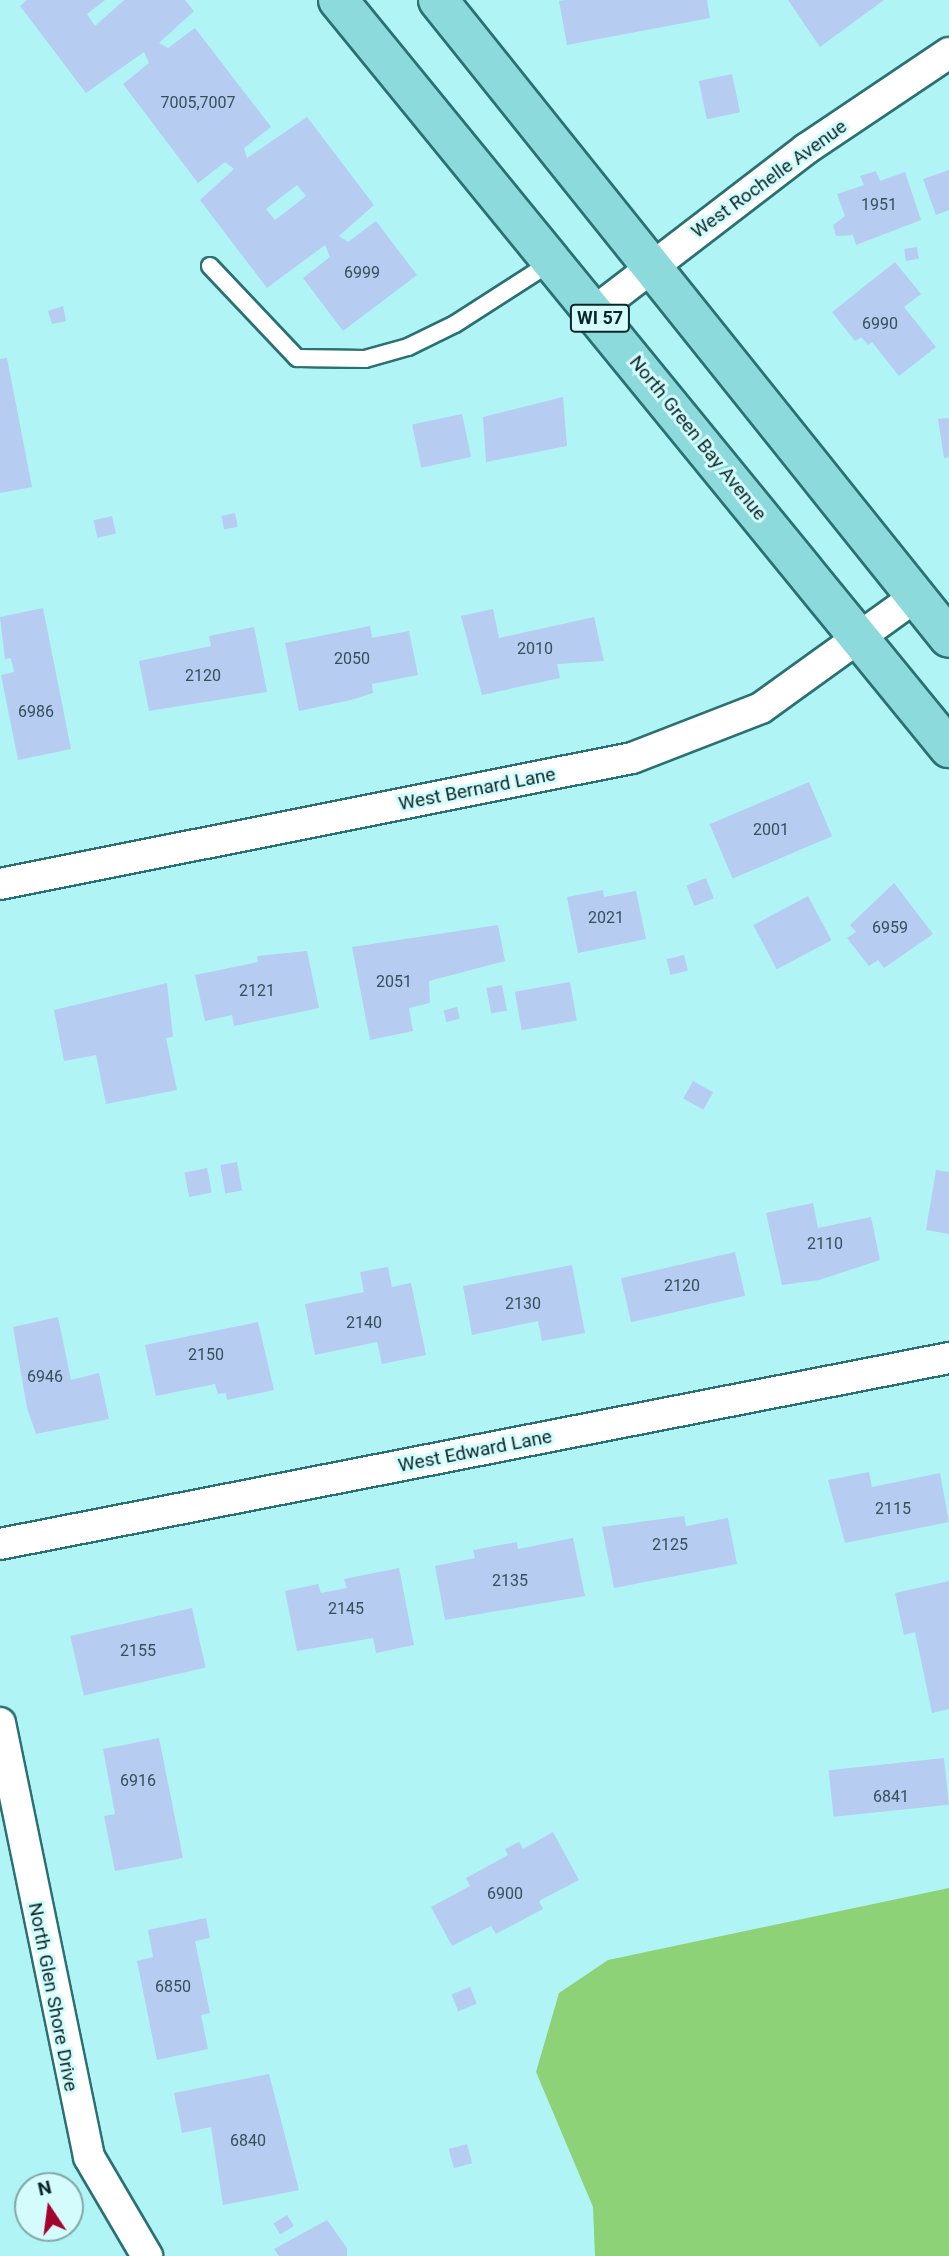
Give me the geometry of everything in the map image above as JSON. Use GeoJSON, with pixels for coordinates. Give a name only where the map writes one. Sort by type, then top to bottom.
{"type":"FeatureCollection","features":[{"type":"Feature","properties":{"kind":"main road","name":"North Green Bay Avenue"},"geometry":{"type":"LineString","coordinates":[[338,0],[595,311],[949,748]]}},
{"type":"Feature","properties":{"kind":"main road"},"geometry":{"type":"LineString","coordinates":[[438,0],[653,265],[949,638]]}},
{"type":"Feature","properties":{"kind":"street","name":"West Rochelle Avenue"},"geometry":{"type":"LineString","coordinates":[[595,311],[806,149],[949,53]]}},
{"type":"Feature","properties":{"kind":"street","name":"West Bernard Lane"},"geometry":{"type":"LineString","coordinates":[[0,884],[632,758],[761,708],[915,597]]}},
{"type":"Feature","properties":{"kind":"street","name":"West Edward Lane"},"geometry":{"type":"LineString","coordinates":[[0,1544],[949,1358]]}},
{"type":"Feature","properties":{"kind":"street","name":"North Glen Shore Drive"},"geometry":{"type":"LineString","coordinates":[[0,1723],[82,2132],[106,2194],[147,2256]]}},
{"type":"Feature","properties":{"kind":"lane"},"geometry":{"type":"LineString","coordinates":[[211,266],[297,358],[365,359],[408,347],[455,324],[553,261]]}},
{"type":"Feature","properties":{"kind":"shaded area"},"geometry":{"type":"Polygon","coordinates":[[[949,1888],[949,2256],[595,2256],[593,2207],[536,2072],[559,1993],[608,1960],[949,1888]]]}},
{"type":"Feature","properties":{"kind":"building"},"geometry":{"type":"Polygon","coordinates":[[[27,0],[105,0],[87,14],[95,26],[124,0],[185,0],[194,11],[159,43],[168,48],[195,28],[271,127],[244,148],[247,158],[307,117],[374,205],[339,236],[348,242],[376,221],[417,275],[343,331],[303,278],[330,257],[325,245],[267,288],[200,200],[234,169],[225,162],[198,183],[123,84],[149,63],[144,52],[86,93],[20,6],[27,0]],[[297,185],[266,209],[275,220],[306,196],[297,185]]]}},
{"type":"Feature","properties":{"kind":"building"},"geometry":{"type":"Polygon","coordinates":[[[707,0],[710,18],[567,45],[559,1],[707,0]]]}},
{"type":"Feature","properties":{"kind":"building"},"geometry":{"type":"Polygon","coordinates":[[[788,0],[884,0],[820,47],[788,0]]]}},
{"type":"Feature","properties":{"kind":"building"},"geometry":{"type":"Polygon","coordinates":[[[732,74],[740,112],[707,119],[699,81],[732,74]]]}},
{"type":"Feature","properties":{"kind":"building"},"geometry":{"type":"Polygon","coordinates":[[[949,170],[949,210],[936,215],[923,179],[949,170]]]}},
{"type":"Feature","properties":{"kind":"building"},"geometry":{"type":"Polygon","coordinates":[[[876,171],[880,181],[905,172],[921,220],[856,245],[853,235],[836,236],[833,225],[845,216],[837,194],[864,185],[860,176],[876,171]]]}},
{"type":"Feature","properties":{"kind":"building"},"geometry":{"type":"Polygon","coordinates":[[[917,247],[919,259],[906,261],[904,249],[917,247]]]}},
{"type":"Feature","properties":{"kind":"building"},"geometry":{"type":"Polygon","coordinates":[[[895,262],[921,294],[904,307],[936,347],[899,376],[872,342],[868,345],[861,337],[855,341],[832,312],[895,262]]]}},
{"type":"Feature","properties":{"kind":"building"},"geometry":{"type":"Polygon","coordinates":[[[63,306],[66,321],[52,324],[48,311],[63,306]]]}},
{"type":"Feature","properties":{"kind":"building"},"geometry":{"type":"Polygon","coordinates":[[[7,358],[32,487],[0,493],[0,359],[7,358]]]}},
{"type":"Feature","properties":{"kind":"building"},"geometry":{"type":"Polygon","coordinates":[[[563,397],[567,446],[486,462],[483,417],[563,397]]]}},
{"type":"Feature","properties":{"kind":"building"},"geometry":{"type":"Polygon","coordinates":[[[462,414],[471,457],[421,468],[412,425],[462,414]]]}},
{"type":"Feature","properties":{"kind":"building"},"geometry":{"type":"Polygon","coordinates":[[[949,418],[949,457],[944,458],[938,419],[949,418]]]}},
{"type":"Feature","properties":{"kind":"building"},"geometry":{"type":"Polygon","coordinates":[[[235,513],[238,527],[224,530],[221,516],[235,513]]]}},
{"type":"Feature","properties":{"kind":"building"},"geometry":{"type":"Polygon","coordinates":[[[112,516],[116,534],[98,538],[93,520],[112,516]]]}},
{"type":"Feature","properties":{"kind":"building"},"geometry":{"type":"Polygon","coordinates":[[[43,608],[71,749],[18,760],[1,675],[14,672],[11,658],[5,659],[0,617],[43,608]]]}},
{"type":"Feature","properties":{"kind":"building"},"geometry":{"type":"Polygon","coordinates":[[[493,609],[499,638],[594,617],[604,661],[557,664],[560,678],[482,695],[461,616],[493,609]]]}},
{"type":"Feature","properties":{"kind":"building"},"geometry":{"type":"Polygon","coordinates":[[[370,626],[372,638],[409,631],[418,675],[372,684],[373,693],[299,711],[285,643],[370,626]]]}},
{"type":"Feature","properties":{"kind":"building"},"geometry":{"type":"Polygon","coordinates":[[[254,627],[267,692],[149,711],[139,661],[211,646],[209,636],[254,627]]]}},
{"type":"Feature","properties":{"kind":"building"},"geometry":{"type":"Polygon","coordinates":[[[809,782],[832,836],[733,879],[710,824],[809,782]]]}},
{"type":"Feature","properties":{"kind":"building"},"geometry":{"type":"Polygon","coordinates":[[[706,878],[714,899],[694,906],[686,886],[706,878]]]}},
{"type":"Feature","properties":{"kind":"building"},"geometry":{"type":"Polygon","coordinates":[[[894,883],[933,934],[884,968],[878,960],[869,966],[847,938],[856,932],[850,925],[894,883]]]}},
{"type":"Feature","properties":{"kind":"building"},"geometry":{"type":"Polygon","coordinates":[[[603,890],[604,897],[636,891],[646,939],[578,953],[567,897],[603,890]]]}},
{"type":"Feature","properties":{"kind":"building"},"geometry":{"type":"Polygon","coordinates":[[[808,896],[831,940],[777,969],[753,925],[808,896]]]}},
{"type":"Feature","properties":{"kind":"building"},"geometry":{"type":"Polygon","coordinates":[[[498,925],[505,961],[429,981],[430,1003],[409,1008],[413,1031],[370,1040],[352,947],[498,925]]]}},
{"type":"Feature","properties":{"kind":"building"},"geometry":{"type":"Polygon","coordinates":[[[307,951],[319,1008],[234,1026],[232,1015],[205,1021],[195,975],[258,962],[257,956],[307,951]]]}},
{"type":"Feature","properties":{"kind":"building"},"geometry":{"type":"Polygon","coordinates":[[[684,955],[688,971],[670,975],[667,959],[684,955]]]}},
{"type":"Feature","properties":{"kind":"building"},"geometry":{"type":"Polygon","coordinates":[[[570,982],[577,1020],[522,1030],[515,992],[570,982]]]}},
{"type":"Feature","properties":{"kind":"building"},"geometry":{"type":"Polygon","coordinates":[[[167,983],[173,1037],[166,1038],[177,1090],[106,1104],[96,1055],[64,1061],[54,1010],[167,983]]]}},
{"type":"Feature","properties":{"kind":"building"},"geometry":{"type":"Polygon","coordinates":[[[502,985],[507,1011],[491,1014],[486,988],[502,985]]]}},
{"type":"Feature","properties":{"kind":"building"},"geometry":{"type":"Polygon","coordinates":[[[457,1007],[460,1019],[446,1022],[443,1010],[457,1007]]]}},
{"type":"Feature","properties":{"kind":"building"},"geometry":{"type":"Polygon","coordinates":[[[693,1081],[713,1092],[703,1110],[683,1098],[693,1081]]]}},
{"type":"Feature","properties":{"kind":"building"},"geometry":{"type":"Polygon","coordinates":[[[237,1162],[242,1191],[225,1194],[220,1165],[237,1162]]]}},
{"type":"Feature","properties":{"kind":"building"},"geometry":{"type":"Polygon","coordinates":[[[207,1168],[212,1193],[189,1197],[184,1172],[207,1168]]]}},
{"type":"Feature","properties":{"kind":"building"},"geometry":{"type":"Polygon","coordinates":[[[936,1170],[949,1172],[949,1234],[926,1230],[936,1170]]]}},
{"type":"Feature","properties":{"kind":"building"},"geometry":{"type":"Polygon","coordinates":[[[813,1203],[818,1228],[871,1217],[880,1260],[819,1280],[782,1285],[766,1213],[813,1203]]]}},
{"type":"Feature","properties":{"kind":"building"},"geometry":{"type":"Polygon","coordinates":[[[735,1252],[745,1296],[631,1322],[621,1278],[735,1252]]]}},
{"type":"Feature","properties":{"kind":"building"},"geometry":{"type":"Polygon","coordinates":[[[572,1265],[585,1333],[542,1341],[538,1321],[472,1335],[463,1286],[572,1265]]]}},
{"type":"Feature","properties":{"kind":"building"},"geometry":{"type":"Polygon","coordinates":[[[388,1267],[392,1287],[411,1283],[426,1355],[382,1364],[377,1342],[315,1355],[305,1304],[364,1292],[360,1272],[388,1267]]]}},
{"type":"Feature","properties":{"kind":"building"},"geometry":{"type":"Polygon","coordinates":[[[58,1317],[71,1380],[99,1373],[109,1419],[36,1434],[27,1408],[13,1327],[58,1317]]]}},
{"type":"Feature","properties":{"kind":"building"},"geometry":{"type":"Polygon","coordinates":[[[258,1322],[274,1390],[227,1400],[226,1393],[218,1394],[215,1384],[156,1396],[145,1345],[258,1322]]]}},
{"type":"Feature","properties":{"kind":"building"},"geometry":{"type":"Polygon","coordinates":[[[869,1472],[872,1487],[940,1473],[949,1522],[845,1543],[828,1480],[869,1472]]]}},
{"type":"Feature","properties":{"kind":"building"},"geometry":{"type":"Polygon","coordinates":[[[684,1516],[686,1526],[728,1518],[737,1564],[614,1588],[602,1527],[684,1516]]]}},
{"type":"Feature","properties":{"kind":"building"},"geometry":{"type":"Polygon","coordinates":[[[573,1538],[585,1596],[445,1620],[435,1566],[475,1558],[473,1550],[517,1542],[518,1549],[573,1538]]]}},
{"type":"Feature","properties":{"kind":"building"},"geometry":{"type":"Polygon","coordinates":[[[399,1568],[414,1645],[376,1653],[373,1638],[297,1651],[285,1591],[318,1584],[321,1593],[347,1588],[344,1579],[399,1568]]]}},
{"type":"Feature","properties":{"kind":"building"},"geometry":{"type":"Polygon","coordinates":[[[949,1581],[949,1709],[932,1713],[915,1632],[904,1635],[895,1593],[949,1581]]]}},
{"type":"Feature","properties":{"kind":"building"},"geometry":{"type":"Polygon","coordinates":[[[192,1608],[206,1667],[84,1696],[70,1636],[192,1608]]]}},
{"type":"Feature","properties":{"kind":"building"},"geometry":{"type":"Polygon","coordinates":[[[159,1738],[183,1858],[115,1871],[104,1816],[115,1814],[103,1749],[159,1738]]]}},
{"type":"Feature","properties":{"kind":"building"},"geometry":{"type":"Polygon","coordinates":[[[944,1758],[949,1805],[834,1817],[829,1770],[944,1758]]]}},
{"type":"Feature","properties":{"kind":"building"},"geometry":{"type":"Polygon","coordinates":[[[553,1832],[579,1880],[539,1901],[543,1909],[496,1934],[491,1926],[452,1946],[431,1907],[470,1886],[466,1878],[508,1855],[505,1849],[519,1842],[523,1849],[553,1832]]]}},
{"type":"Feature","properties":{"kind":"building"},"geometry":{"type":"Polygon","coordinates":[[[206,1918],[210,1938],[195,1941],[210,2013],[201,2015],[208,2049],[157,2060],[137,1961],[153,1957],[148,1930],[206,1918]]]}},
{"type":"Feature","properties":{"kind":"building"},"geometry":{"type":"Polygon","coordinates":[[[470,1987],[477,2004],[458,2011],[451,1994],[470,1987]]]}},
{"type":"Feature","properties":{"kind":"building"},"geometry":{"type":"Polygon","coordinates":[[[269,2074],[299,2190],[223,2205],[211,2127],[182,2133],[174,2093],[269,2074]]]}},
{"type":"Feature","properties":{"kind":"building"},"geometry":{"type":"Polygon","coordinates":[[[467,2144],[472,2163],[454,2168],[449,2149],[467,2144]]]}},
{"type":"Feature","properties":{"kind":"building"},"geometry":{"type":"Polygon","coordinates":[[[287,2215],[294,2226],[280,2235],[273,2223],[287,2215]]]}},
{"type":"Feature","properties":{"kind":"building"},"geometry":{"type":"Polygon","coordinates":[[[327,2220],[347,2248],[347,2256],[279,2256],[274,2249],[327,2220]]]}}]}
